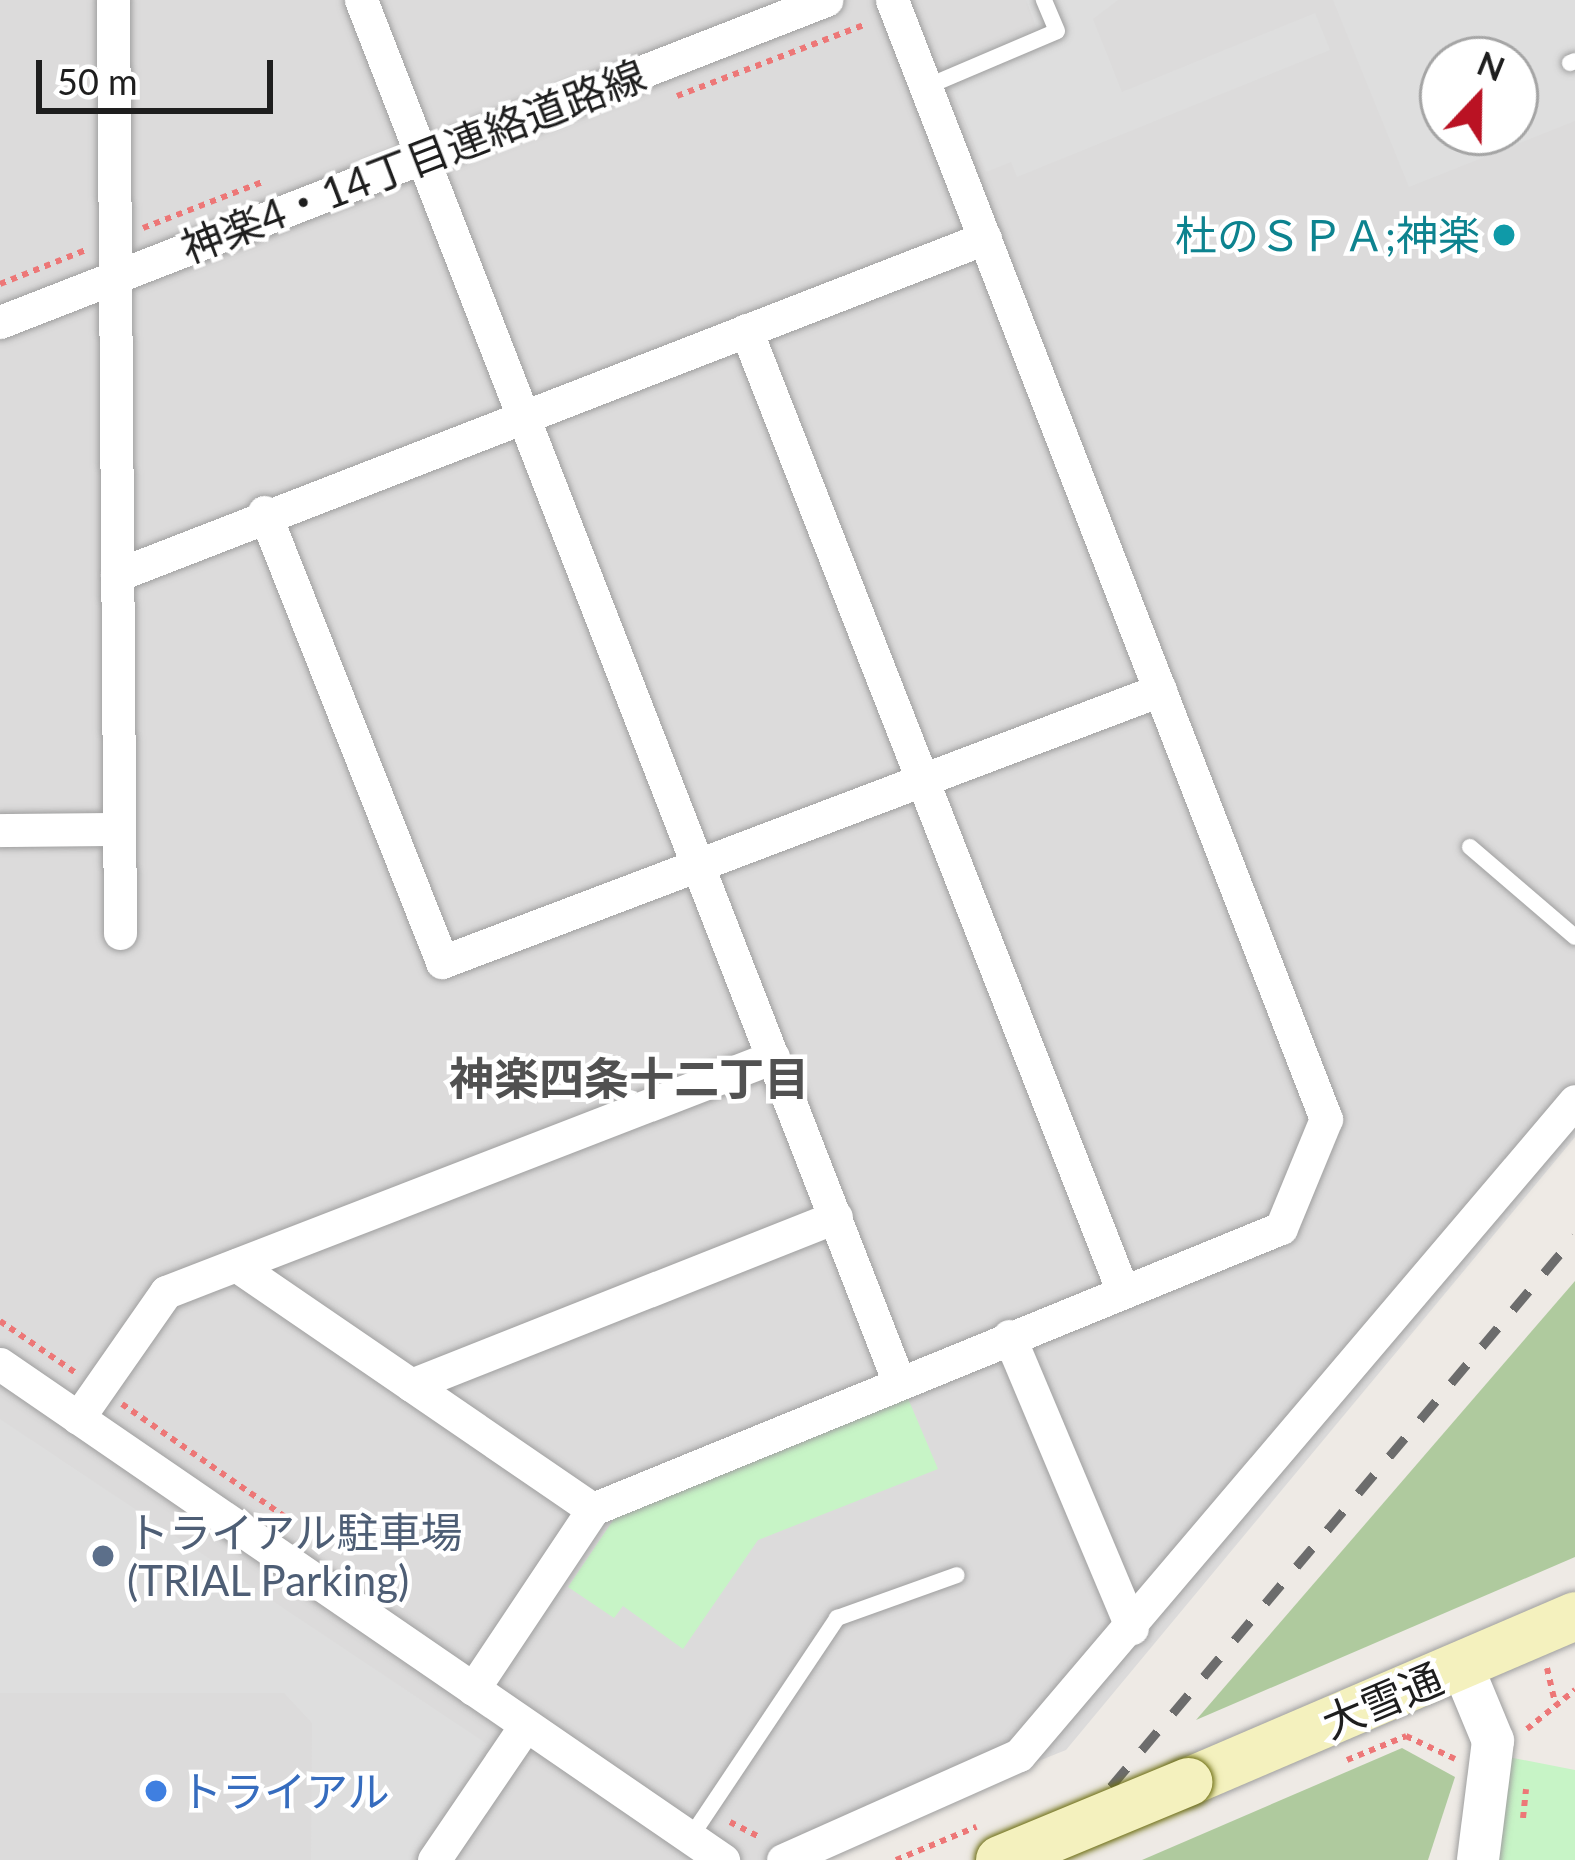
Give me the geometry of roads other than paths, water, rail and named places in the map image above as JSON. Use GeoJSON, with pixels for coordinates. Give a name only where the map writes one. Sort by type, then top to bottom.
{"type":"FeatureCollection","features":[{"type":"Feature","properties":{"kind":"main road","name":"大雪通"},"geometry":{"type":"LineString","coordinates":[[1000,1860],[1575,1616]]}},
{"type":"Feature","properties":{"kind":"street"},"geometry":{"type":"LineString","coordinates":[[112,0],[118,276],[120,933]]}},
{"type":"Feature","properties":{"kind":"street"},"geometry":{"type":"LineString","coordinates":[[361,0],[898,1380]]}},
{"type":"Feature","properties":{"kind":"street","name":"神楽4・14丁目連絡道路線"},"geometry":{"type":"LineString","coordinates":[[0,322],[826,0]]}},
{"type":"Feature","properties":{"kind":"street"},"geometry":{"type":"LineString","coordinates":[[473,1689],[593,1509],[1121,1287],[1280,1228],[1326,1119],[892,0]]}},
{"type":"Feature","properties":{"kind":"street"},"geometry":{"type":"LineString","coordinates":[[117,575],[264,512],[985,238]]}},
{"type":"Feature","properties":{"kind":"street"},"geometry":{"type":"LineString","coordinates":[[746,330],[1121,1287]]}},
{"type":"Feature","properties":{"kind":"street"},"geometry":{"type":"LineString","coordinates":[[264,512],[442,962],[1160,690]]}},
{"type":"Feature","properties":{"kind":"street"},"geometry":{"type":"LineString","coordinates":[[0,830],[119,829]]}},
{"type":"Feature","properties":{"kind":"street"},"geometry":{"type":"LineString","coordinates":[[79,1418],[166,1292],[773,1057]]}},
{"type":"Feature","properties":{"kind":"street"},"geometry":{"type":"LineString","coordinates":[[783,1860],[1019,1755],[1132,1628],[1575,1101]]}},
{"type":"Feature","properties":{"kind":"street"},"geometry":{"type":"LineString","coordinates":[[411,1385],[836,1217]]}},
{"type":"Feature","properties":{"kind":"street"},"geometry":{"type":"LineString","coordinates":[[236,1265],[593,1509]]}},
{"type":"Feature","properties":{"kind":"street"},"geometry":{"type":"LineString","coordinates":[[1009,1336],[1132,1628]]}},
{"type":"Feature","properties":{"kind":"street"},"geometry":{"type":"LineString","coordinates":[[0,1364],[723,1860]]}},
{"type":"Feature","properties":{"kind":"street"},"geometry":{"type":"LineString","coordinates":[[1462,1666],[1493,1741],[1478,1860]]}},
{"type":"Feature","properties":{"kind":"street"},"geometry":{"type":"LineString","coordinates":[[434,1860],[525,1726]]}},
{"type":"Feature","properties":{"kind":"lane"},"geometry":{"type":"LineString","coordinates":[[926,87],[1057,32],[1044,0]]}},
{"type":"Feature","properties":{"kind":"lane"},"geometry":{"type":"LineString","coordinates":[[1470,847],[1575,937]]}},
{"type":"Feature","properties":{"kind":"lane"},"geometry":{"type":"LineString","coordinates":[[690,1838],[837,1618],[957,1576]]}},
{"type":"Feature","properties":{"kind":"railway"},"geometry":{"type":"LineString","coordinates":[[1049,1860],[1575,1236]]}},
{"type":"Feature","properties":{"kind":"place","name":"杜のＳＰＡ;神楽"},"geometry":{"type":"Point","coordinates":[1504,235]}},
{"type":"Feature","properties":{"kind":"place","name":"トライアル駐車場 (TRIAL Parking)"},"geometry":{"type":"Point","coordinates":[103,1556]}},
{"type":"Feature","properties":{"kind":"place","name":"トライアル"},"geometry":{"type":"Point","coordinates":[156,1791]}},
{"type":"Feature","properties":{"kind":"district","name":"神楽四条十二丁目"},"geometry":{"type":"Point","coordinates":[629,1079]}}]}
